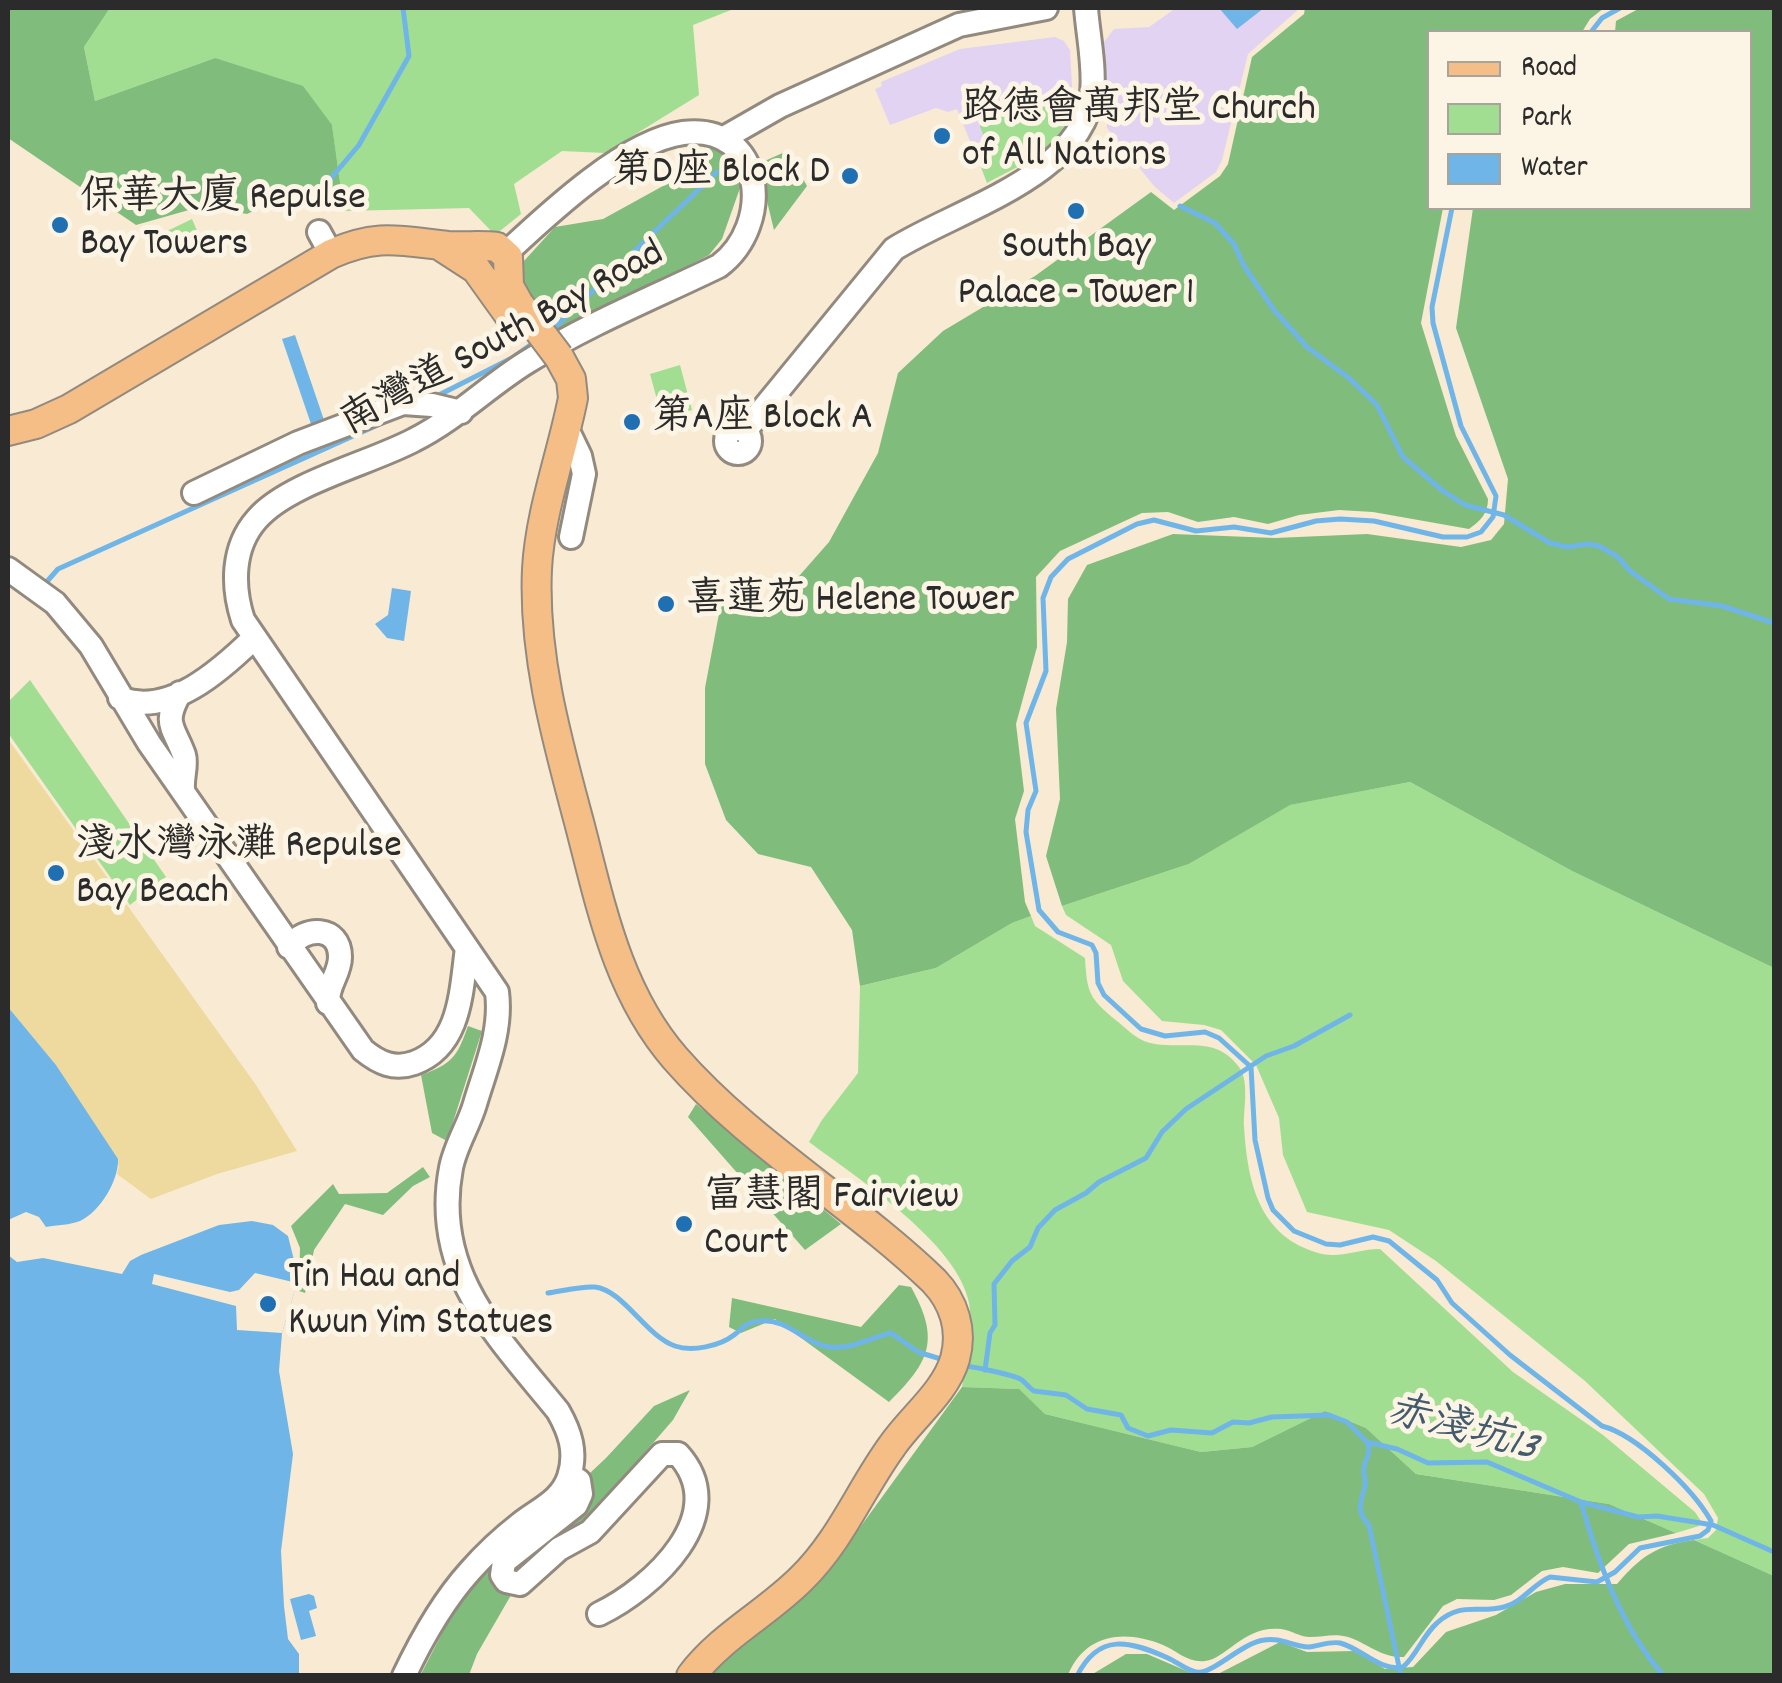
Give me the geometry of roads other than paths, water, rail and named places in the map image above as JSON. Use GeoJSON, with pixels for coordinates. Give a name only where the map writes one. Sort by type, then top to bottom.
{"type":"FeatureCollection","features":[{"type":"Feature","properties":{"kind":"main road"},"geometry":{"type":"LineString","coordinates":[[8,430],[36,424],[70,409],[325,243],[411,239],[432,243],[458,256],[493,263],[510,286],[514,309],[574,390],[540,542],[539,624],[559,746],[621,971],[649,1023],[678,1062],[723,1105],[934,1281],[949,1300],[958,1331],[954,1359],[943,1383],[892,1445],[838,1536],[803,1577],[724,1640],[691,1676]]}},
{"type":"Feature","properties":{"kind":"street"},"geometry":{"type":"LineString","coordinates":[[724,138],[780,106],[959,25],[1046,8]]}},
{"type":"Feature","properties":{"kind":"street"},"geometry":{"type":"LineString","coordinates":[[745,431],[894,249],[1042,171],[1074,141],[1087,120],[1093,90],[1086,8]]}},
{"type":"Feature","properties":{"kind":"street","name":"南灣道 South Bay Road"},"geometry":{"type":"LineString","coordinates":[[493,263],[563,202],[646,146],[682,134],[708,134],[724,138],[744,157],[754,194],[749,231],[732,256],[530,360],[412,442],[286,496],[255,520],[240,551],[236,571],[238,604],[254,638],[498,992],[500,1014],[470,1122],[452,1164],[447,1202],[451,1242],[473,1302],[569,1430],[573,1452],[570,1474],[580,1487],[576,1505],[504,1562],[501,1568],[506,1582],[520,1584],[559,1549],[590,1532],[662,1454],[678,1454],[691,1469],[698,1488],[691,1523],[665,1566],[628,1598],[599,1614]]}},
{"type":"Feature","properties":{"kind":"street"},"geometry":{"type":"LineString","coordinates":[[194,493],[298,443],[403,403],[454,410]]}},
{"type":"Feature","properties":{"kind":"street"},"geometry":{"type":"LineString","coordinates":[[567,429],[584,474],[571,537]]}},
{"type":"Feature","properties":{"kind":"street"},"geometry":{"type":"LineString","coordinates":[[8,569],[55,603],[91,646],[120,698],[363,1050],[377,1061],[399,1066],[426,1058],[440,1047],[452,1030],[467,948]]}},
{"type":"Feature","properties":{"kind":"street"},"geometry":{"type":"LineString","coordinates":[[120,698],[148,705],[180,693],[225,665],[254,638]]}},
{"type":"Feature","properties":{"kind":"street"},"geometry":{"type":"LineString","coordinates":[[180,693],[170,714],[170,726],[185,758],[183,788]]}},
{"type":"Feature","properties":{"kind":"street"},"geometry":{"type":"LineString","coordinates":[[289,947],[307,931],[331,937],[340,960],[330,981],[328,1003]]}},
{"type":"Feature","properties":{"kind":"street"},"geometry":{"type":"LineString","coordinates":[[404,1676],[425,1633],[468,1572],[509,1533],[555,1500],[570,1474]]}},
{"type":"Feature","properties":{"kind":"water"},"geometry":{"type":"Polygon","coordinates":[[[1219,8],[1264,8],[1237,29],[1219,8]]]}},
{"type":"Feature","properties":{"kind":"water"},"geometry":{"type":"Polygon","coordinates":[[[295,335],[324,420],[311,424],[282,339],[295,335]]]}},
{"type":"Feature","properties":{"kind":"water"},"geometry":{"type":"Polygon","coordinates":[[[392,588],[411,591],[404,641],[387,638],[375,624],[388,615],[392,588]]]}},
{"type":"Feature","properties":{"kind":"water"},"geometry":{"type":"Polygon","coordinates":[[[8,1007],[56,1065],[118,1159],[107,1194],[95,1210],[76,1222],[46,1227],[39,1217],[26,1212],[8,1220],[8,1007]]]}},
{"type":"Feature","properties":{"kind":"water"},"geometry":{"type":"Polygon","coordinates":[[[252,1221],[273,1225],[288,1236],[297,1272],[282,1333],[279,1371],[293,1454],[281,1551],[284,1606],[288,1639],[299,1654],[299,1675],[8,1675],[8,1255],[17,1262],[43,1258],[122,1274],[130,1261],[141,1255],[219,1225],[252,1221]]]}},
{"type":"Feature","properties":{"kind":"water"},"geometry":{"type":"Polygon","coordinates":[[[314,1596],[317,1608],[309,1611],[316,1636],[301,1640],[290,1599],[314,1596]]]}},
{"type":"Feature","properties":{"kind":"waterway"},"geometry":{"type":"LineString","coordinates":[[328,199],[327,183],[359,145],[409,56],[403,8]]}},
{"type":"Feature","properties":{"kind":"waterway"},"geometry":{"type":"LineString","coordinates":[[1593,30],[1602,18],[1620,8]]}},
{"type":"Feature","properties":{"kind":"waterway"},"geometry":{"type":"LineString","coordinates":[[550,332],[717,172]]}},
{"type":"Feature","properties":{"kind":"waterway"},"geometry":{"type":"LineString","coordinates":[[1180,206],[1215,223],[1234,244],[1274,310],[1307,347],[1377,405],[1403,457],[1443,491],[1465,505],[1504,515],[1550,543],[1599,546],[1669,599],[1722,606],[1774,623]]}},
{"type":"Feature","properties":{"kind":"waterway"},"geometry":{"type":"LineString","coordinates":[[1077,1676],[1095,1652],[1105,1646],[1141,1647],[1202,1672],[1255,1642],[1270,1639],[1309,1647],[1340,1643],[1378,1663],[1403,1667],[1432,1628],[1454,1612],[1510,1605],[1550,1577],[1597,1582],[1615,1572],[1640,1548],[1700,1536],[1711,1521],[1663,1465],[1631,1440],[1602,1426],[1510,1355],[1452,1303],[1437,1280],[1389,1241],[1373,1237],[1340,1245],[1326,1244],[1294,1231],[1273,1210],[1268,1198],[1255,1140],[1251,1067],[1219,1038],[1205,1032],[1165,1036],[1141,1029],[1104,995],[1098,983],[1092,945],[1058,932],[1039,910],[1026,832],[1028,810],[1036,791],[1026,723],[1046,671],[1043,598],[1051,577],[1068,559],[1137,524],[1154,520],[1196,531],[1234,527],[1271,533],[1340,519],[1374,521],[1443,537],[1467,537],[1481,532],[1493,517],[1496,496],[1461,426],[1433,323],[1432,307],[1452,210]]}},
{"type":"Feature","properties":{"kind":"waterway"},"geometry":{"type":"LineString","coordinates":[[437,396],[512,358],[536,341]]}},
{"type":"Feature","properties":{"kind":"waterway"},"geometry":{"type":"LineString","coordinates":[[43,586],[58,569],[382,423]]}},
{"type":"Feature","properties":{"kind":"waterway"},"geometry":{"type":"LineString","coordinates":[[985,1370],[990,1333],[995,1325],[994,1284],[1012,1261],[1030,1247],[1038,1228],[1055,1210],[1146,1158],[1162,1132],[1186,1109],[1266,1056],[1294,1046],[1350,1015]]}},
{"type":"Feature","properties":{"kind":"waterway","name":"赤淺坑13"},"geometry":{"type":"LineString","coordinates":[[548,1293],[589,1287],[605,1290],[664,1341],[682,1348],[714,1345],[752,1323],[770,1321],[815,1343],[833,1347],[850,1346],[891,1333],[918,1352],[944,1360]]}},
{"type":"Feature","properties":{"kind":"waterway","name":"赤淺坑13"},"geometry":{"type":"LineString","coordinates":[[965,1366],[1012,1376],[1034,1391],[1066,1395],[1087,1409],[1121,1415],[1128,1428],[1148,1436],[1171,1430],[1212,1433],[1233,1422],[1249,1423],[1272,1417],[1329,1415],[1347,1422],[1367,1442],[1397,1449],[1428,1463],[1487,1462],[1581,1502],[1638,1517],[1657,1516],[1713,1525],[1774,1552]]}},
{"type":"Feature","properties":{"kind":"waterway"},"geometry":{"type":"LineString","coordinates":[[1368,1444],[1361,1510],[1369,1525],[1401,1676]]}},
{"type":"Feature","properties":{"kind":"waterway"},"geometry":{"type":"LineString","coordinates":[[1581,1502],[1613,1594],[1636,1637],[1664,1676]]}},
{"type":"Feature","properties":{"kind":"place","name":"路德會萬邦堂 Church of All Nations"},"geometry":{"type":"Point","coordinates":[942,136]}},
{"type":"Feature","properties":{"kind":"place","name":"第D座 Block D"},"geometry":{"type":"Point","coordinates":[850,176]}},
{"type":"Feature","properties":{"kind":"place","name":"South Bay Palace - Tower 1"},"geometry":{"type":"Point","coordinates":[1076,211]}},
{"type":"Feature","properties":{"kind":"place","name":"保華大廈 Repulse Bay Towers"},"geometry":{"type":"Point","coordinates":[60,225]}},
{"type":"Feature","properties":{"kind":"place","name":"第A座 Block A"},"geometry":{"type":"Point","coordinates":[632,422]}},
{"type":"Feature","properties":{"kind":"place","name":"喜蓮苑 Helene Tower"},"geometry":{"type":"Point","coordinates":[666,604]}},
{"type":"Feature","properties":{"kind":"place","name":"淺水灣泳灘 Repulse Bay Beach"},"geometry":{"type":"Point","coordinates":[56,873]}},
{"type":"Feature","properties":{"kind":"place","name":"富慧閣 Fairview Court"},"geometry":{"type":"Point","coordinates":[684,1224]}},
{"type":"Feature","properties":{"kind":"place","name":"Tin Hau and Kwun Yim Statues"},"geometry":{"type":"Point","coordinates":[268,1304]}}]}
